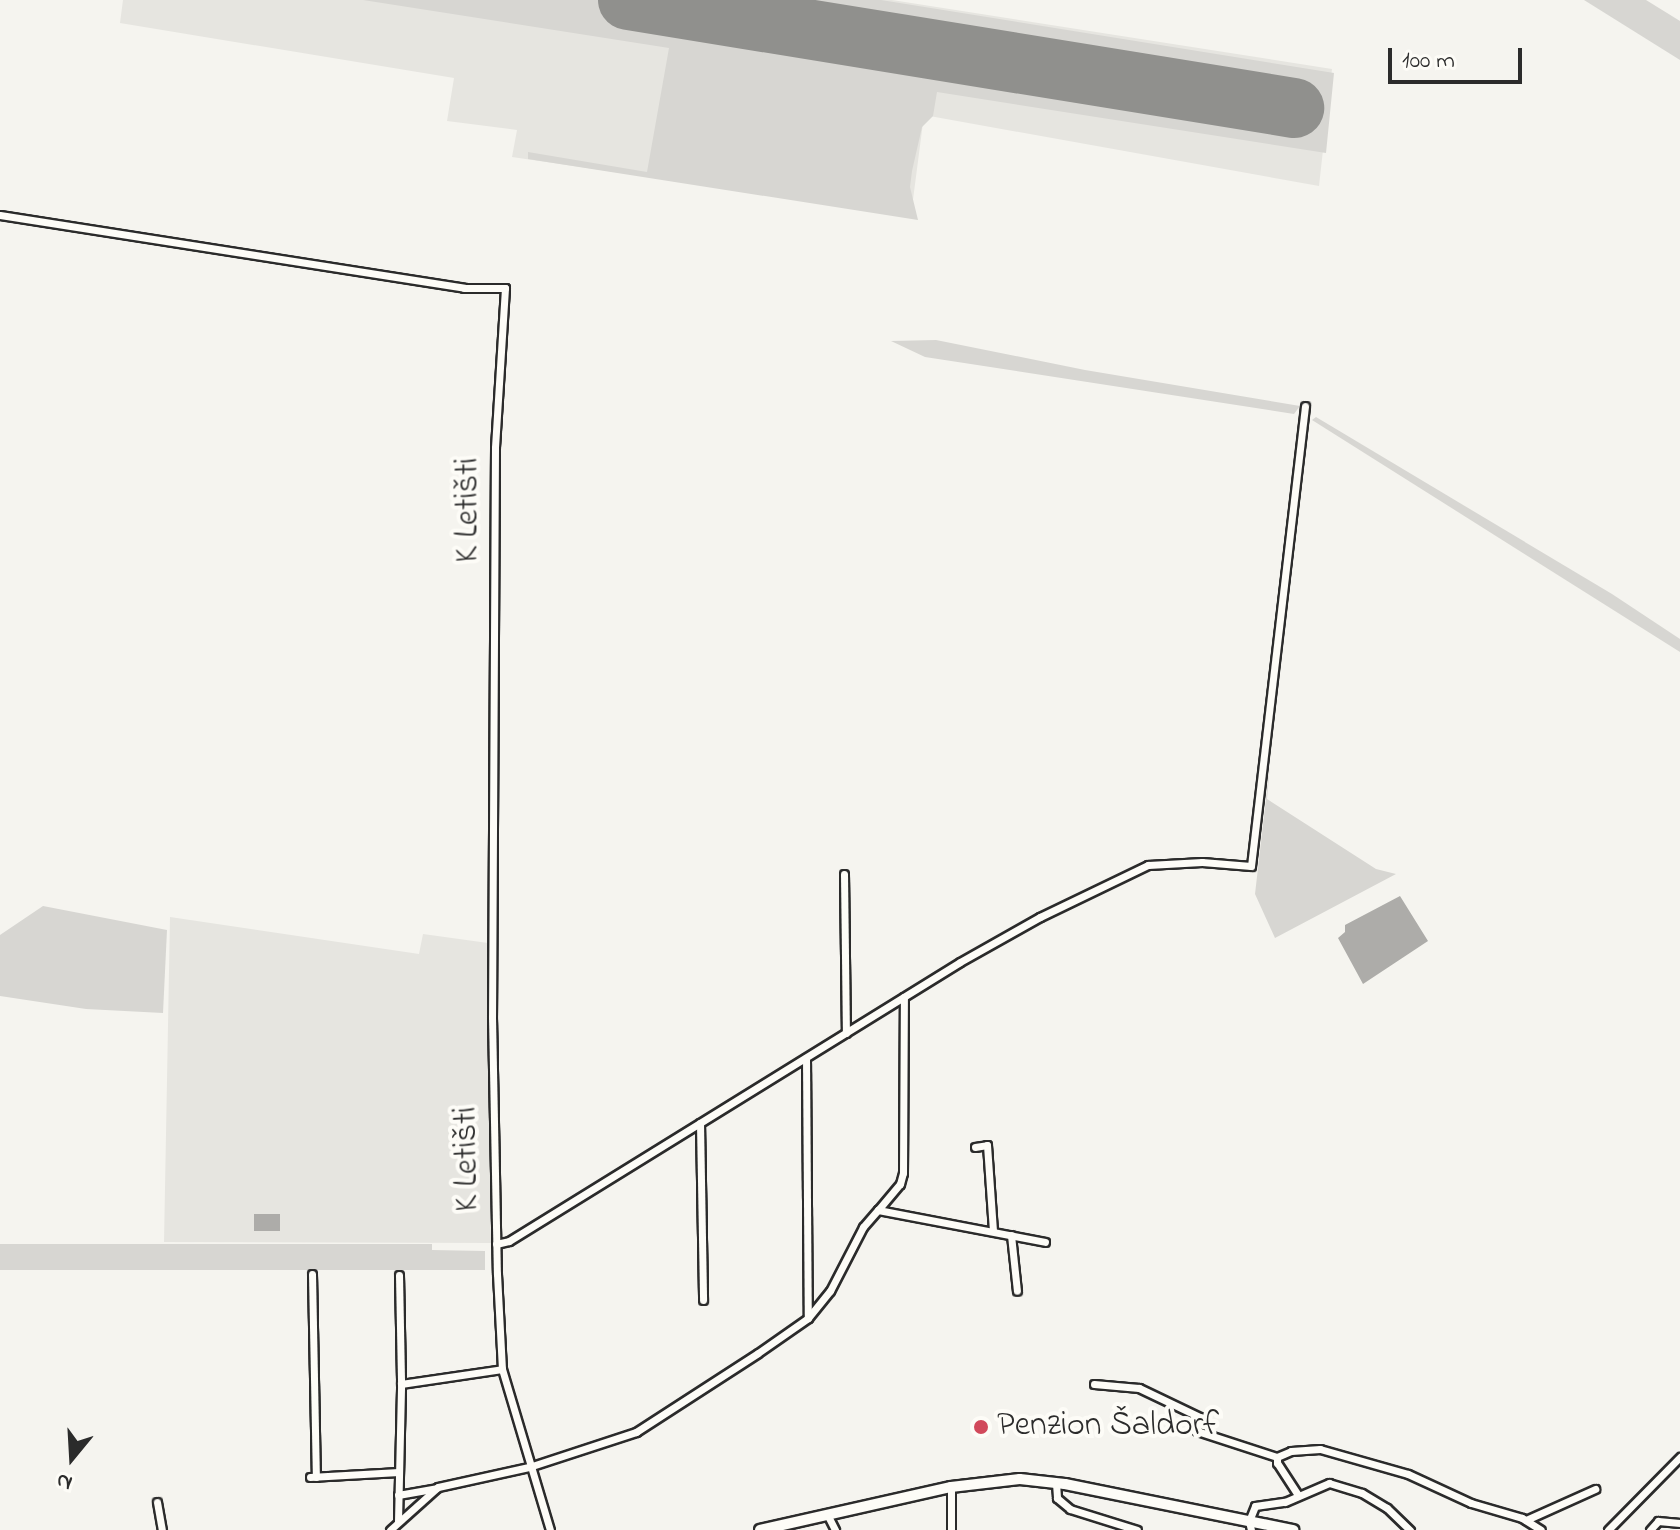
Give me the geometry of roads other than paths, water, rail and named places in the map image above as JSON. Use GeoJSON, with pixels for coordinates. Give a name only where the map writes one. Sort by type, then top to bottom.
{"type":"FeatureCollection","features":[{"type":"Feature","properties":{"kind":"main road"},"geometry":{"type":"LineString","coordinates":[[760,1530],[995,1480],[1056,1483],[1250,1526],[1293,1530]]}},
{"type":"Feature","properties":{"kind":"street","name":"K Letišti"},"geometry":{"type":"LineString","coordinates":[[0,215],[464,288],[505,288],[495,448],[492,1017],[496,1244]]}},
{"type":"Feature","properties":{"kind":"street"},"geometry":{"type":"LineString","coordinates":[[550,1530],[502,1369],[496,1244],[509,1241],[904,997],[1040,917],[1148,865],[1202,862],[1251,866],[1305,406]]}},
{"type":"Feature","properties":{"kind":"street"},"geometry":{"type":"LineString","coordinates":[[844,874],[846,1033]]}},
{"type":"Feature","properties":{"kind":"street"},"geometry":{"type":"LineString","coordinates":[[398,1495],[529,1467],[636,1432],[808,1318],[830,1291],[863,1227],[900,1184],[903,1173],[904,997]]}},
{"type":"Feature","properties":{"kind":"street"},"geometry":{"type":"LineString","coordinates":[[806,1058],[808,1318]]}},
{"type":"Feature","properties":{"kind":"street"},"geometry":{"type":"LineString","coordinates":[[700,1123],[703,1300]]}},
{"type":"Feature","properties":{"kind":"street"},"geometry":{"type":"LineString","coordinates":[[975,1147],[987,1145],[993,1230]]}},
{"type":"Feature","properties":{"kind":"street"},"geometry":{"type":"LineString","coordinates":[[878,1210],[1045,1242]]}},
{"type":"Feature","properties":{"kind":"street"},"geometry":{"type":"LineString","coordinates":[[1011,1235],[1017,1291]]}},
{"type":"Feature","properties":{"kind":"street"},"geometry":{"type":"LineString","coordinates":[[312,1274],[313,1477],[399,1472]]}},
{"type":"Feature","properties":{"kind":"street"},"geometry":{"type":"LineString","coordinates":[[398,1521],[401,1384],[399,1275]]}},
{"type":"Feature","properties":{"kind":"street"},"geometry":{"type":"LineString","coordinates":[[401,1384],[502,1369]]}},
{"type":"Feature","properties":{"kind":"street"},"geometry":{"type":"LineString","coordinates":[[1094,1384],[1139,1388],[1206,1420]]}},
{"type":"Feature","properties":{"kind":"street"},"geometry":{"type":"LineString","coordinates":[[1197,1431],[1277,1457],[1291,1451],[1320,1449],[1408,1474],[1471,1503],[1526,1520],[1541,1530]]}},
{"type":"Feature","properties":{"kind":"street"},"geometry":{"type":"LineString","coordinates":[[1277,1457],[1298,1495]]}},
{"type":"Feature","properties":{"kind":"street"},"geometry":{"type":"LineString","coordinates":[[1608,1530],[1680,1457]]}},
{"type":"Feature","properties":{"kind":"street"},"geometry":{"type":"LineString","coordinates":[[1056,1483],[1057,1498],[1070,1509],[1137,1530]]}},
{"type":"Feature","properties":{"kind":"street"},"geometry":{"type":"LineString","coordinates":[[1250,1526],[1255,1506],[1285,1502],[1318,1485],[1341,1484],[1387,1508],[1410,1530]]}},
{"type":"Feature","properties":{"kind":"street"},"geometry":{"type":"LineString","coordinates":[[390,1530],[438,1487]]}},
{"type":"Feature","properties":{"kind":"street"},"geometry":{"type":"LineString","coordinates":[[951,1487],[951,1530]]}},
{"type":"Feature","properties":{"kind":"street"},"geometry":{"type":"LineString","coordinates":[[1526,1520],[1595,1489]]}},
{"type":"Feature","properties":{"kind":"street"},"geometry":{"type":"LineString","coordinates":[[157,1502],[162,1530]]}},
{"type":"Feature","properties":{"kind":"street"},"geometry":{"type":"LineString","coordinates":[[827,1514],[835,1530]]}},
{"type":"Feature","properties":{"kind":"street"},"geometry":{"type":"LineString","coordinates":[[1650,1530],[1658,1521],[1680,1523]]}},
{"type":"Feature","properties":{"kind":"place","name":"Penzion Šaldorf"},"geometry":{"type":"Point","coordinates":[981,1427]}}]}
